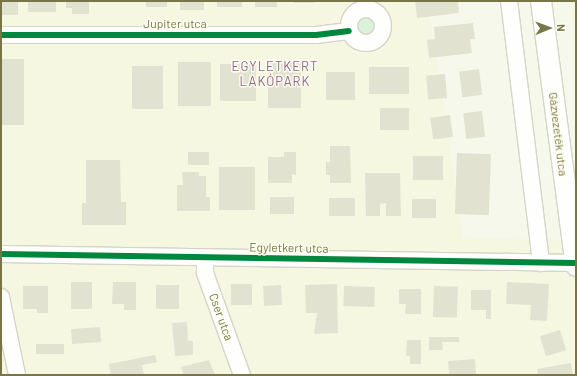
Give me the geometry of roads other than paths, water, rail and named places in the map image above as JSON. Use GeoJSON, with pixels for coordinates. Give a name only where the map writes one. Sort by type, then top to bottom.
{"type":"FeatureCollection","features":[{"type":"Feature","properties":{"kind":"street"},"geometry":{"type":"LineString","coordinates":[[509,1],[540,263]]}},
{"type":"Feature","properties":{"kind":"street","name":"Gázvezeték utca"},"geometry":{"type":"LineString","coordinates":[[541,1],[576,264]]}},
{"type":"Feature","properties":{"kind":"street","name":"Jupiter utca"},"geometry":{"type":"LineString","coordinates":[[1,35],[316,35],[349,31]]}},
{"type":"Feature","properties":{"kind":"street","name":"Egyletkert utca"},"geometry":{"type":"LineString","coordinates":[[1,254],[576,264]]}},
{"type":"Feature","properties":{"kind":"street","name":"Cser utca"},"geometry":{"type":"LineString","coordinates":[[205,258],[205,273],[242,375]]}},
{"type":"Feature","properties":{"kind":"street"},"geometry":{"type":"LineString","coordinates":[[1,297],[17,375]]}},
{"type":"Feature","properties":{"kind":"district","name":"EGYLETKERT LAKÓPARK"},"geometry":{"type":"Point","coordinates":[275,74]}}]}
